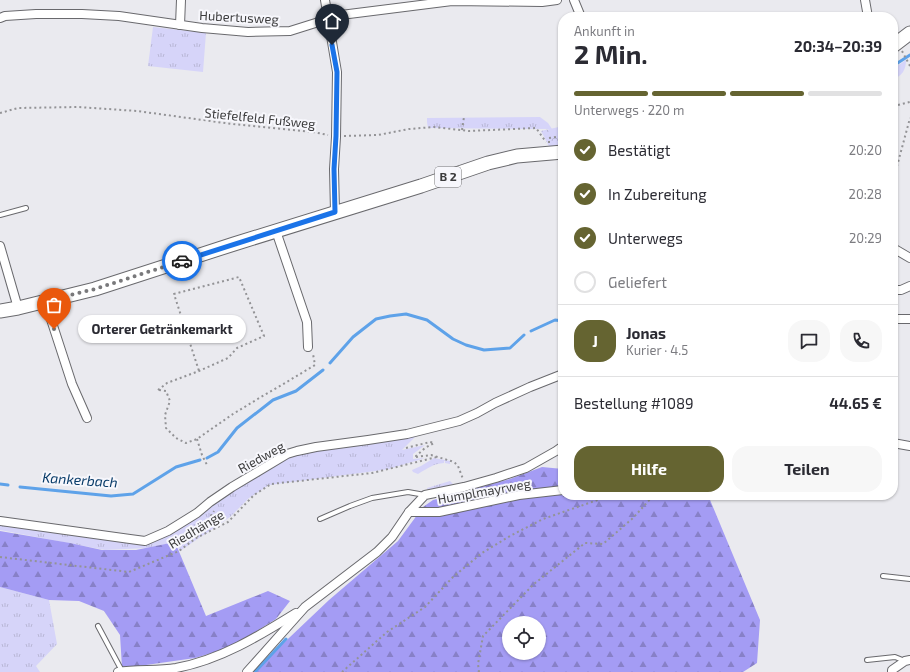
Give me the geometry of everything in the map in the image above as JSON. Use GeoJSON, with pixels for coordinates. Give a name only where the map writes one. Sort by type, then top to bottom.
{"type":"FeatureCollection","features":[{"type":"Feature","properties":{"kind":"main road"},"geometry":{"type":"LineString","coordinates":[[898,42],[910,33]]}},
{"type":"Feature","properties":{"kind":"main road","name":"B 2"},"geometry":{"type":"LineString","coordinates":[[0,311],[95,289],[421,186],[488,163],[517,156],[558,152]]}},
{"type":"Feature","properties":{"kind":"street","name":"Hubertusweg"},"geometry":{"type":"LineString","coordinates":[[180,25],[181,0]]}},
{"type":"Feature","properties":{"kind":"street"},"geometry":{"type":"LineString","coordinates":[[325,0],[337,72],[334,169],[335,212]]}},
{"type":"Feature","properties":{"kind":"street","name":"Hubertusweg"},"geometry":{"type":"LineString","coordinates":[[0,18],[5,16],[36,14],[82,14],[119,16],[202,28],[248,32],[290,31],[341,15],[452,1],[542,2],[557,0]]}},
{"type":"Feature","properties":{"kind":"street"},"geometry":{"type":"LineString","coordinates":[[574,0],[579,12]]}},
{"type":"Feature","properties":{"kind":"street"},"geometry":{"type":"LineString","coordinates":[[866,0],[867,12]]}},
{"type":"Feature","properties":{"kind":"street"},"geometry":{"type":"LineString","coordinates":[[276,231],[307,322],[311,349]]}},
{"type":"Feature","properties":{"kind":"street"},"geometry":{"type":"LineString","coordinates":[[0,246],[18,308]]}},
{"type":"Feature","properties":{"kind":"street"},"geometry":{"type":"LineString","coordinates":[[898,251],[910,258]]}},
{"type":"Feature","properties":{"kind":"street"},"geometry":{"type":"LineString","coordinates":[[898,290],[910,286]]}},
{"type":"Feature","properties":{"kind":"street"},"geometry":{"type":"LineString","coordinates":[[45,301],[72,384],[86,418]]}},
{"type":"Feature","properties":{"kind":"street"},"geometry":{"type":"LineString","coordinates":[[898,319],[910,320]]}},
{"type":"Feature","properties":{"kind":"street","name":"Riedweg"},"geometry":{"type":"LineString","coordinates":[[0,521],[145,541],[182,523],[232,487],[287,454],[316,447],[407,434],[459,421],[530,387],[558,376]]}},
{"type":"Feature","properties":{"kind":"street"},"geometry":{"type":"LineString","coordinates":[[898,444],[910,446]]}},
{"type":"Feature","properties":{"kind":"street"},"geometry":{"type":"LineString","coordinates":[[120,672],[176,668],[200,662],[226,652],[262,634],[305,608],[377,552],[392,538],[409,512],[425,495],[464,487],[526,468],[558,450]]}},
{"type":"Feature","properties":{"kind":"street","name":"Humplmayrweg"},"geometry":{"type":"LineString","coordinates":[[409,512],[440,512],[519,495],[558,491]]}},
{"type":"Feature","properties":{"kind":"street"},"geometry":{"type":"LineString","coordinates":[[247,672],[305,608]]}},
{"type":"Feature","properties":{"kind":"street"},"geometry":{"type":"LineString","coordinates":[[890,671],[907,660]]}},
{"type":"Feature","properties":{"kind":"lane"},"geometry":{"type":"LineString","coordinates":[[0,215],[26,208]]}},
{"type":"Feature","properties":{"kind":"lane"},"geometry":{"type":"LineString","coordinates":[[320,519],[372,498],[408,492],[425,495]]}},
{"type":"Feature","properties":{"kind":"lane"},"geometry":{"type":"LineString","coordinates":[[883,576],[910,579]]}},
{"type":"Feature","properties":{"kind":"lane"},"geometry":{"type":"LineString","coordinates":[[98,626],[120,672]]}},
{"type":"Feature","properties":{"kind":"lane"},"geometry":{"type":"LineString","coordinates":[[867,660],[895,657],[907,660]]}},
{"type":"Feature","properties":{"kind":"path"},"geometry":{"type":"LineString","coordinates":[[904,55],[910,66]]}},
{"type":"Feature","properties":{"kind":"path"},"geometry":{"type":"LineString","coordinates":[[898,105],[910,102]]}},
{"type":"Feature","properties":{"kind":"path","name":"Stiefelfeld Fußweg"},"geometry":{"type":"LineString","coordinates":[[0,113],[18,108],[78,107],[137,111],[336,136],[378,135],[409,129],[434,127],[469,131],[536,128],[549,147],[549,138],[558,137]]}},
{"type":"Feature","properties":{"kind":"path"},"geometry":{"type":"LineString","coordinates":[[462,130],[464,117]]}},
{"type":"Feature","properties":{"kind":"path"},"geometry":{"type":"LineString","coordinates":[[898,162],[910,118]]}},
{"type":"Feature","properties":{"kind":"path"},"geometry":{"type":"LineString","coordinates":[[199,371],[174,294],[239,276],[264,336],[237,348],[228,358],[199,371],[167,383],[158,390],[166,391],[170,402],[165,415],[166,428],[176,438],[186,443],[197,439],[233,414],[315,365],[311,349]]}},
{"type":"Feature","properties":{"kind":"path"},"geometry":{"type":"LineString","coordinates":[[197,439],[207,465]]}},
{"type":"Feature","properties":{"kind":"path"},"geometry":{"type":"LineString","coordinates":[[406,448],[430,442],[434,443],[425,448],[416,456],[416,458],[431,455],[455,463],[458,466],[464,487]]}},
{"type":"Feature","properties":{"kind":"path","name":"Riedhänge"},"geometry":{"type":"LineString","coordinates":[[0,557],[129,572],[179,551],[196,538],[228,522],[254,495],[271,484],[372,473],[437,457]]}},
{"type":"Feature","properties":{"kind":"path"},"geometry":{"type":"LineString","coordinates":[[342,672],[387,632],[425,607],[454,577],[482,552],[543,519],[598,500]]}},
{"type":"Feature","properties":{"kind":"path"},"geometry":{"type":"LineString","coordinates":[[479,672],[478,664],[483,636],[524,594],[534,584],[585,543],[603,544],[633,518],[649,500]]}},
{"type":"Feature","properties":{"kind":"path"},"geometry":{"type":"LineString","coordinates":[[196,538],[215,509]]}},
{"type":"Feature","properties":{"kind":"green space"},"geometry":{"type":"Polygon","coordinates":[[[153,27],[206,33],[203,72],[148,66],[153,27]]]}},
{"type":"Feature","properties":{"kind":"green space"},"geometry":{"type":"Polygon","coordinates":[[[906,60],[903,72],[898,76],[898,66],[906,60]]]}},
{"type":"Feature","properties":{"kind":"green space"},"geometry":{"type":"Polygon","coordinates":[[[540,117],[548,123],[552,129],[428,128],[427,122],[427,118],[540,117]]]}},
{"type":"Feature","properties":{"kind":"green space"},"geometry":{"type":"Polygon","coordinates":[[[558,127],[558,151],[552,152],[541,131],[558,127]]]}},
{"type":"Feature","properties":{"kind":"green space"},"geometry":{"type":"Polygon","coordinates":[[[419,433],[402,450],[425,445],[413,454],[413,459],[425,458],[389,469],[269,485],[249,498],[230,517],[180,551],[175,542],[147,548],[105,550],[0,530],[0,522],[144,545],[213,504],[257,475],[281,461],[300,453],[419,433]]]}},
{"type":"Feature","properties":{"kind":"green space"},"geometry":{"type":"Polygon","coordinates":[[[434,458],[450,461],[450,464],[445,463],[444,461],[444,463],[434,465],[418,474],[413,472],[412,470],[434,458]]]}},
{"type":"Feature","properties":{"kind":"green space"},"geometry":{"type":"Polygon","coordinates":[[[542,467],[558,469],[558,500],[710,500],[760,620],[757,663],[743,672],[256,672],[270,656],[329,600],[398,541],[423,507],[433,500],[510,479],[542,467]]]}},
{"type":"Feature","properties":{"kind":"green space"},"geometry":{"type":"Polygon","coordinates":[[[450,481],[453,484],[428,491],[427,488],[450,481]]]}},
{"type":"Feature","properties":{"kind":"green space"},"geometry":{"type":"Polygon","coordinates":[[[0,531],[102,550],[136,550],[175,542],[206,616],[268,591],[290,601],[276,619],[222,650],[195,658],[122,667],[120,635],[104,611],[79,601],[49,600],[0,587],[0,531]]]}},
{"type":"Feature","properties":{"kind":"green space"},"geometry":{"type":"Polygon","coordinates":[[[0,587],[49,600],[57,644],[36,666],[40,672],[0,672],[0,587]]]}},
{"type":"Feature","properties":{"kind":"waterway","name":"Kankerbach"},"geometry":{"type":"LineString","coordinates":[[898,63],[910,55]]}},
{"type":"Feature","properties":{"kind":"waterway","name":"Kankerbach"},"geometry":{"type":"LineString","coordinates":[[330,363],[353,337],[376,319],[390,316],[406,314],[427,320],[453,339],[466,345],[484,350],[510,348],[524,335]]}},
{"type":"Feature","properties":{"kind":"waterway","name":"Kankerbach"},"geometry":{"type":"LineString","coordinates":[[531,331],[555,320],[558,320]]}},
{"type":"Feature","properties":{"kind":"waterway","name":"Kankerbach"},"geometry":{"type":"LineString","coordinates":[[207,458],[218,452],[237,428],[273,400],[296,391],[323,370]]}},
{"type":"Feature","properties":{"kind":"waterway","name":"Kankerbach"},"geometry":{"type":"LineString","coordinates":[[20,487],[111,496],[133,494],[176,467],[200,460]]}},
{"type":"Feature","properties":{"kind":"waterway","name":"Kankerbach"},"geometry":{"type":"LineString","coordinates":[[0,484],[8,485]]}},
{"type":"Feature","properties":{"kind":"waterway"},"geometry":{"type":"LineString","coordinates":[[255,672],[286,639]]}},
{"type":"Feature","properties":{"kind":"way so far"},"geometry":{"type":"LineString","coordinates":[[54,329],[45,301],[95,289],[182,261]]}},
{"type":"Feature","properties":{"kind":"place","name":"Orterer Getränkemarkt"},"geometry":{"type":"Point","coordinates":[54,329]}},
{"type":"Feature","properties":{"kind":"route"},"geometry":{"type":"LineString","coordinates":[[182,261],[335,212],[334,169],[337,72],[332,45]]}}]}
